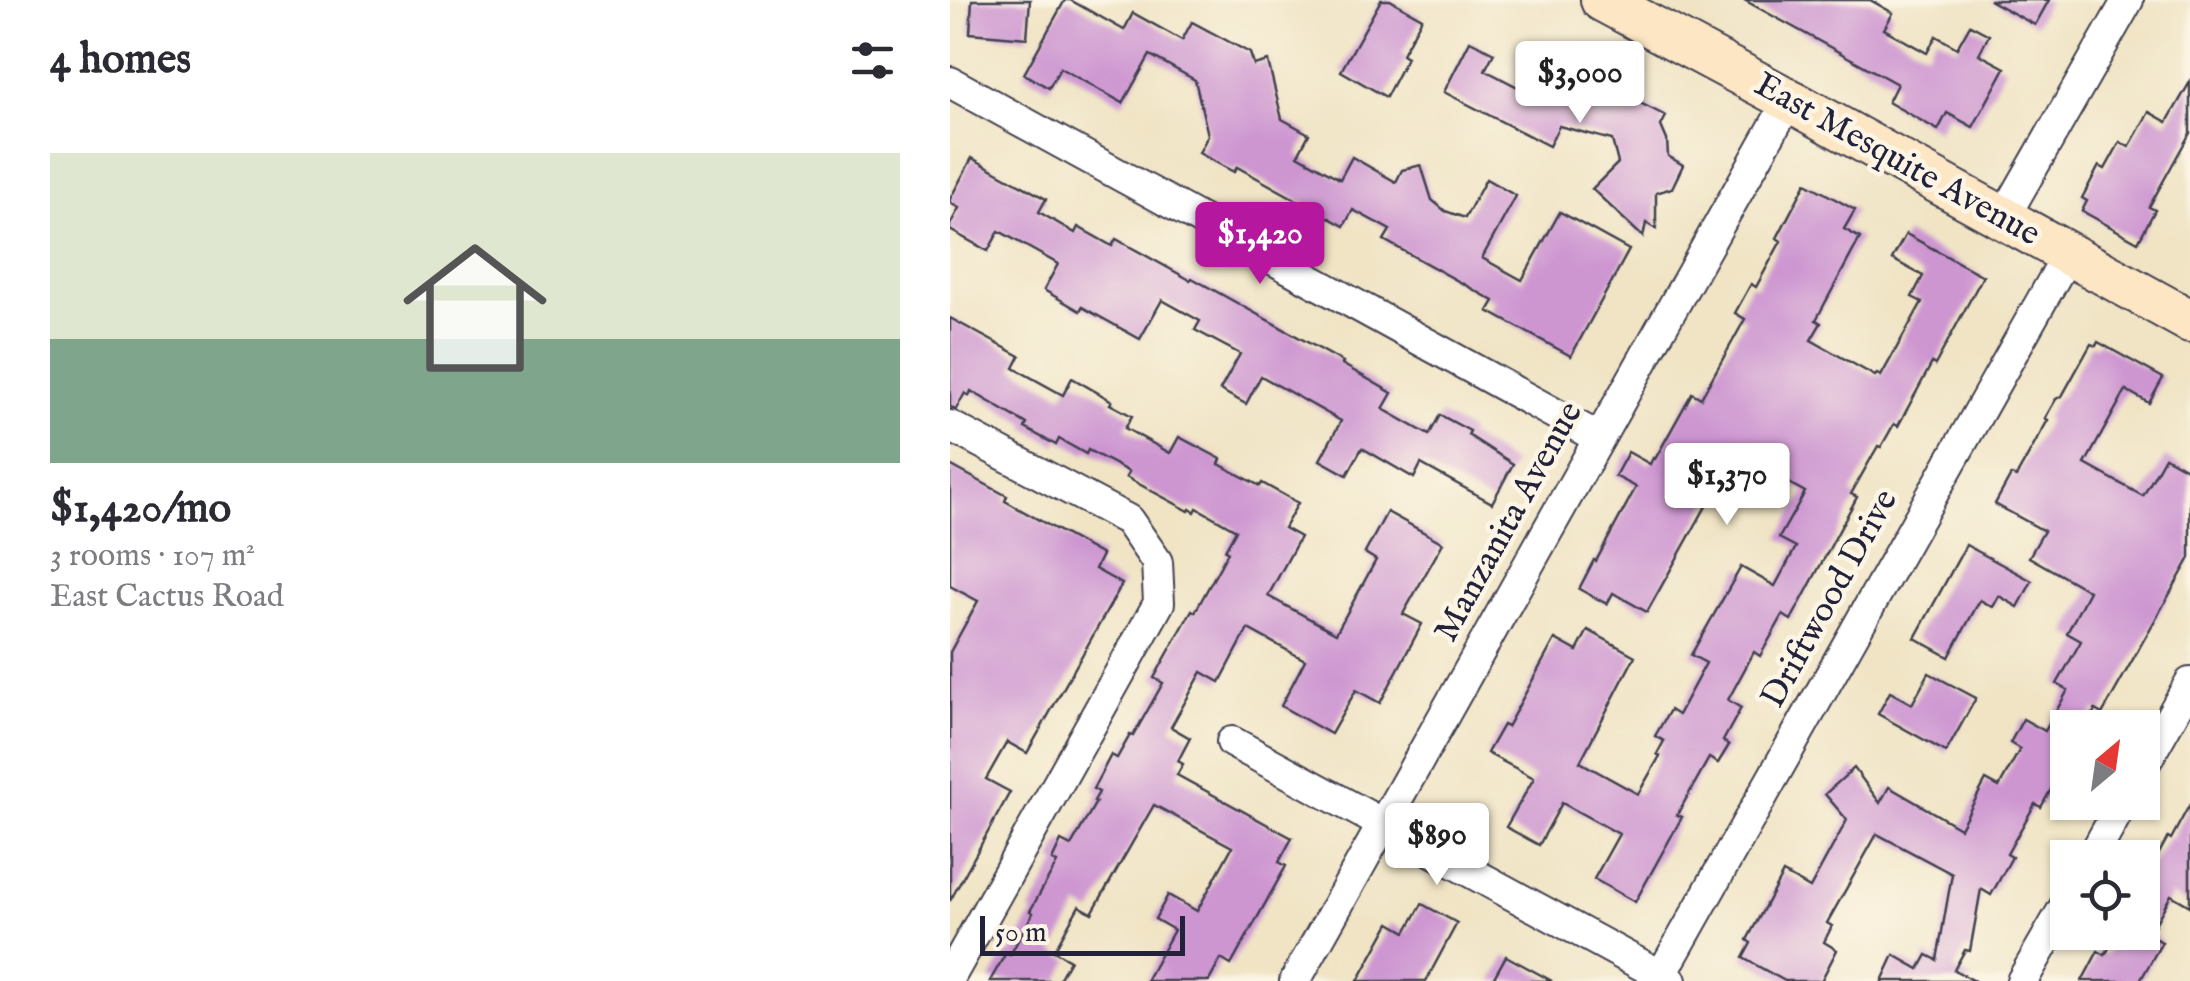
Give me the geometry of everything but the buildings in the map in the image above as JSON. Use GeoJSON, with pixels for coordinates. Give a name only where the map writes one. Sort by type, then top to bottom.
{"type":"FeatureCollection","features":[{"type":"Feature","properties":{"kind":"street","name":"East Mesquite Avenue"},"geometry":{"type":"LineString","coordinates":[[1602,0],[2190,322]]}},
{"type":"Feature","properties":{"kind":"street"},"geometry":{"type":"LineString","coordinates":[[2004,219],[2128,0]]}},
{"type":"Feature","properties":{"kind":"street"},"geometry":{"type":"LineString","coordinates":[[950,82],[1599,438]]}},
{"type":"Feature","properties":{"kind":"street","name":"Manzanita Avenue"},"geometry":{"type":"LineString","coordinates":[[1294,981],[1789,100]]}},
{"type":"Feature","properties":{"kind":"street","name":"Driftwood Drive"},"geometry":{"type":"LineString","coordinates":[[1663,979],[2068,254]]}},
{"type":"Feature","properties":{"kind":"street"},"geometry":{"type":"LineString","coordinates":[[950,426],[1128,520],[1157,562],[1159,602],[954,961]]}},
{"type":"Feature","properties":{"kind":"street"},"geometry":{"type":"LineString","coordinates":[[2160,736],[2190,683]]}},
{"type":"Feature","properties":{"kind":"street"},"geometry":{"type":"LineString","coordinates":[[1232,742],[1663,979]]}},
{"type":"Feature","properties":{"kind":"street"},"geometry":{"type":"LineString","coordinates":[[2022,981],[2050,932]]}}]}
